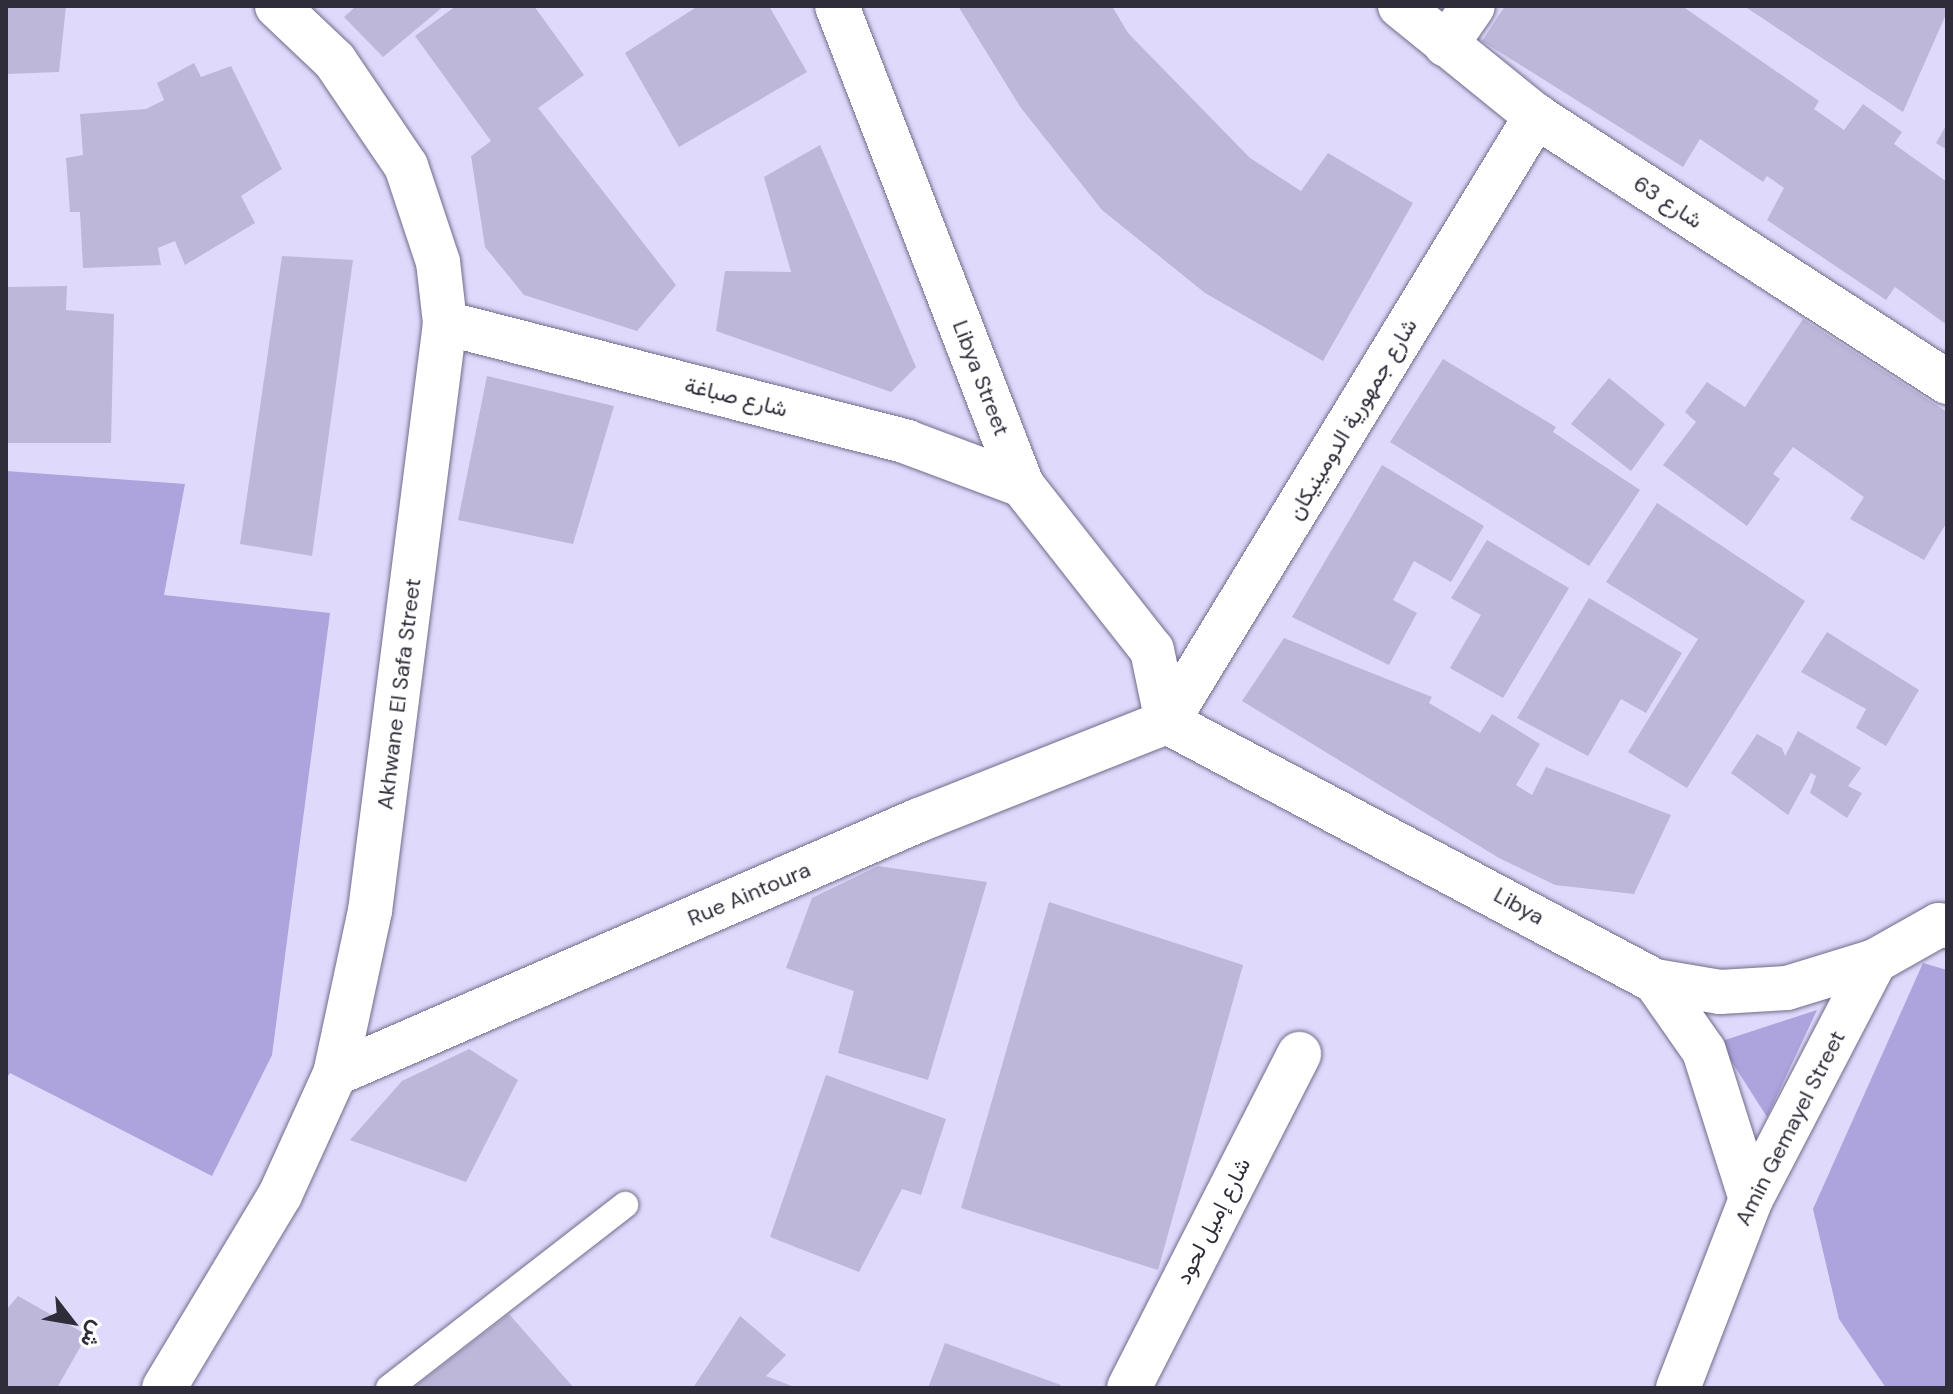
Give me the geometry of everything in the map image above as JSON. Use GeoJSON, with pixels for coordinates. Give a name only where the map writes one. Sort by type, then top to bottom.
{"type":"FeatureCollection","features":[{"type":"Feature","properties":{"kind":"street","name":"Akhwane El Safa Street"},"geometry":{"type":"LineString","coordinates":[[166,1388],[280,1195],[335,1074],[370,911],[445,323],[438,262],[406,166],[335,61],[277,6]]}},
{"type":"Feature","properties":{"kind":"street","name":"Libya Street"},"geometry":{"type":"LineString","coordinates":[[837,6],[1022,485],[1152,650],[1167,722]]}},
{"type":"Feature","properties":{"kind":"street","name":"شارع 63"},"geometry":{"type":"LineString","coordinates":[[1400,6],[1536,116],[1947,382]]}},
{"type":"Feature","properties":{"kind":"street"},"geometry":{"type":"LineString","coordinates":[[1446,45],[1473,6]]}},
{"type":"Feature","properties":{"kind":"street","name":"شارع جمهورية الدومينيكان"},"geometry":{"type":"LineString","coordinates":[[1167,722],[1536,116]]}},
{"type":"Feature","properties":{"kind":"street","name":"شارع صباغة"},"geometry":{"type":"LineString","coordinates":[[445,323],[907,442],[1022,485]]}},
{"type":"Feature","properties":{"kind":"street","name":"Libya"},"geometry":{"type":"LineString","coordinates":[[1167,722],[1655,981],[1704,1051],[1751,1199]]}},
{"type":"Feature","properties":{"kind":"street","name":"Rue Aintoura"},"geometry":{"type":"LineString","coordinates":[[335,1074],[919,820],[1167,722]]}},
{"type":"Feature","properties":{"kind":"street"},"geometry":{"type":"LineString","coordinates":[[1655,981],[1720,992],[1787,988],[1875,961],[1939,925],[1947,926]]}},
{"type":"Feature","properties":{"kind":"street","name":"Amin Gemayel Street"},"geometry":{"type":"LineString","coordinates":[[1678,1388],[1751,1199],[1875,961]]}},
{"type":"Feature","properties":{"kind":"street","name":"شارع إميل لحود"},"geometry":{"type":"LineString","coordinates":[[1129,1388],[1299,1054]]}},
{"type":"Feature","properties":{"kind":"lane"},"geometry":{"type":"LineString","coordinates":[[389,1388],[625,1205]]}},
{"type":"Feature","properties":{"kind":"shaded area"},"geometry":{"type":"Polygon","coordinates":[[[6,471],[185,484],[164,595],[330,613],[272,1055],[212,1176],[10,1073],[6,1079],[6,471]]]}},
{"type":"Feature","properties":{"kind":"shaded area"},"geometry":{"type":"Polygon","coordinates":[[[1923,963],[1947,970],[1947,1388],[1886,1388],[1839,1319],[1813,1209],[1923,963]]]}},
{"type":"Feature","properties":{"kind":"shaded area"},"geometry":{"type":"Polygon","coordinates":[[[1817,1010],[1767,1117],[1719,1042],[1817,1010]]]}},
{"type":"Feature","properties":{"kind":"building"},"geometry":{"type":"Polygon","coordinates":[[[6,6],[66,6],[59,72],[6,74],[6,6]]]}},
{"type":"Feature","properties":{"kind":"building"},"geometry":{"type":"Polygon","coordinates":[[[356,6],[444,6],[383,57],[344,17],[356,6]]]}},
{"type":"Feature","properties":{"kind":"building"},"geometry":{"type":"Polygon","coordinates":[[[456,6],[534,6],[584,75],[538,108],[676,285],[637,331],[524,295],[485,247],[471,156],[491,141],[415,36],[456,6]]]}},
{"type":"Feature","properties":{"kind":"building"},"geometry":{"type":"Polygon","coordinates":[[[698,6],[769,6],[807,72],[679,147],[625,53],[698,6]]]}},
{"type":"Feature","properties":{"kind":"building"},"geometry":{"type":"Polygon","coordinates":[[[958,6],[1112,6],[1128,33],[1250,158],[1301,191],[1328,153],[1413,203],[1323,361],[1205,293],[1102,210],[1021,108],[958,6]]]}},
{"type":"Feature","properties":{"kind":"building"},"geometry":{"type":"Polygon","coordinates":[[[1505,6],[1682,6],[1819,101],[1814,109],[1844,130],[1863,104],[1902,132],[1894,144],[1947,182],[1947,325],[1895,287],[1886,300],[1767,220],[1784,188],[1767,176],[1763,182],[1700,139],[1683,167],[1482,41],[1505,6]]]}},
{"type":"Feature","properties":{"kind":"building"},"geometry":{"type":"Polygon","coordinates":[[[1744,6],[1947,6],[1947,12],[1903,112],[1744,6]]]}},
{"type":"Feature","properties":{"kind":"building"},"geometry":{"type":"Polygon","coordinates":[[[194,63],[201,77],[231,66],[282,169],[241,196],[255,223],[185,265],[175,241],[158,248],[161,265],[83,268],[80,212],[70,212],[66,158],[83,155],[80,114],[146,109],[164,100],[157,83],[194,63]]]}},
{"type":"Feature","properties":{"kind":"building"},"geometry":{"type":"Polygon","coordinates":[[[1947,124],[1947,150],[1936,143],[1947,124]]]}},
{"type":"Feature","properties":{"kind":"building"},"geometry":{"type":"Polygon","coordinates":[[[820,145],[916,367],[891,392],[716,331],[725,271],[791,272],[764,177],[820,145]]]}},
{"type":"Feature","properties":{"kind":"building"},"geometry":{"type":"Polygon","coordinates":[[[282,256],[353,260],[312,556],[240,544],[282,256]]]}},
{"type":"Feature","properties":{"kind":"building"},"geometry":{"type":"Polygon","coordinates":[[[67,286],[66,310],[114,314],[111,443],[6,443],[6,287],[67,286]]]}},
{"type":"Feature","properties":{"kind":"building"},"geometry":{"type":"Polygon","coordinates":[[[1803,319],[1947,412],[1947,522],[1924,560],[1850,519],[1864,497],[1793,447],[1773,474],[1780,479],[1747,526],[1663,465],[1696,422],[1685,412],[1707,382],[1745,407],[1803,319]]]}},
{"type":"Feature","properties":{"kind":"building"},"geometry":{"type":"Polygon","coordinates":[[[1443,359],[1556,427],[1553,432],[1640,490],[1589,566],[1390,442],[1443,359]]]}},
{"type":"Feature","properties":{"kind":"building"},"geometry":{"type":"Polygon","coordinates":[[[487,376],[614,406],[573,544],[458,520],[487,376]]]}},
{"type":"Feature","properties":{"kind":"building"},"geometry":{"type":"Polygon","coordinates":[[[1609,378],[1665,424],[1631,471],[1571,424],[1609,378]]]}},
{"type":"Feature","properties":{"kind":"building"},"geometry":{"type":"Polygon","coordinates":[[[1382,465],[1484,526],[1451,582],[1414,561],[1393,600],[1417,613],[1389,665],[1292,617],[1382,465]]]}},
{"type":"Feature","properties":{"kind":"building"},"geometry":{"type":"Polygon","coordinates":[[[1657,503],[1805,601],[1687,788],[1628,752],[1698,639],[1606,582],[1657,503]]]}},
{"type":"Feature","properties":{"kind":"building"},"geometry":{"type":"Polygon","coordinates":[[[1487,540],[1569,588],[1503,698],[1450,668],[1481,615],[1451,598],[1487,540]]]}},
{"type":"Feature","properties":{"kind":"building"},"geometry":{"type":"Polygon","coordinates":[[[1589,598],[1682,653],[1646,713],[1621,699],[1588,756],[1517,718],[1589,598]]]}},
{"type":"Feature","properties":{"kind":"building"},"geometry":{"type":"Polygon","coordinates":[[[1827,632],[1919,690],[1886,746],[1856,728],[1866,709],[1801,672],[1827,632]]]}},
{"type":"Feature","properties":{"kind":"building"},"geometry":{"type":"Polygon","coordinates":[[[1284,638],[1432,697],[1429,703],[1480,733],[1492,714],[1540,744],[1516,785],[1532,795],[1546,767],[1671,815],[1634,894],[1555,885],[1499,858],[1242,701],[1284,638]]]}},
{"type":"Feature","properties":{"kind":"building"},"geometry":{"type":"Polygon","coordinates":[[[1798,731],[1861,768],[1848,786],[1862,793],[1847,818],[1810,793],[1816,776],[1811,773],[1788,815],[1731,773],[1757,734],[1782,748],[1785,756],[1798,731]]]}},
{"type":"Feature","properties":{"kind":"building"},"geometry":{"type":"Polygon","coordinates":[[[878,866],[987,882],[928,1080],[838,1053],[854,991],[786,968],[812,898],[878,866]]]}},
{"type":"Feature","properties":{"kind":"building"},"geometry":{"type":"Polygon","coordinates":[[[1049,902],[1243,965],[1158,1270],[961,1208],[1049,902]]]}},
{"type":"Feature","properties":{"kind":"building"},"geometry":{"type":"Polygon","coordinates":[[[469,1049],[518,1080],[466,1182],[350,1140],[402,1081],[469,1049]]]}},
{"type":"Feature","properties":{"kind":"building"},"geometry":{"type":"Polygon","coordinates":[[[826,1075],[946,1119],[921,1195],[902,1189],[859,1272],[770,1237],[826,1075]]]}},
{"type":"Feature","properties":{"kind":"building"},"geometry":{"type":"Polygon","coordinates":[[[18,1296],[87,1335],[57,1388],[6,1388],[6,1310],[18,1296]]]}},
{"type":"Feature","properties":{"kind":"building"},"geometry":{"type":"Polygon","coordinates":[[[509,1314],[574,1388],[413,1388],[509,1314]]]}},
{"type":"Feature","properties":{"kind":"building"},"geometry":{"type":"Polygon","coordinates":[[[740,1316],[786,1355],[766,1376],[797,1388],[693,1388],[740,1316]]]}},
{"type":"Feature","properties":{"kind":"building"},"geometry":{"type":"Polygon","coordinates":[[[945,1343],[1061,1385],[1060,1388],[928,1388],[945,1343]]]}}]}
